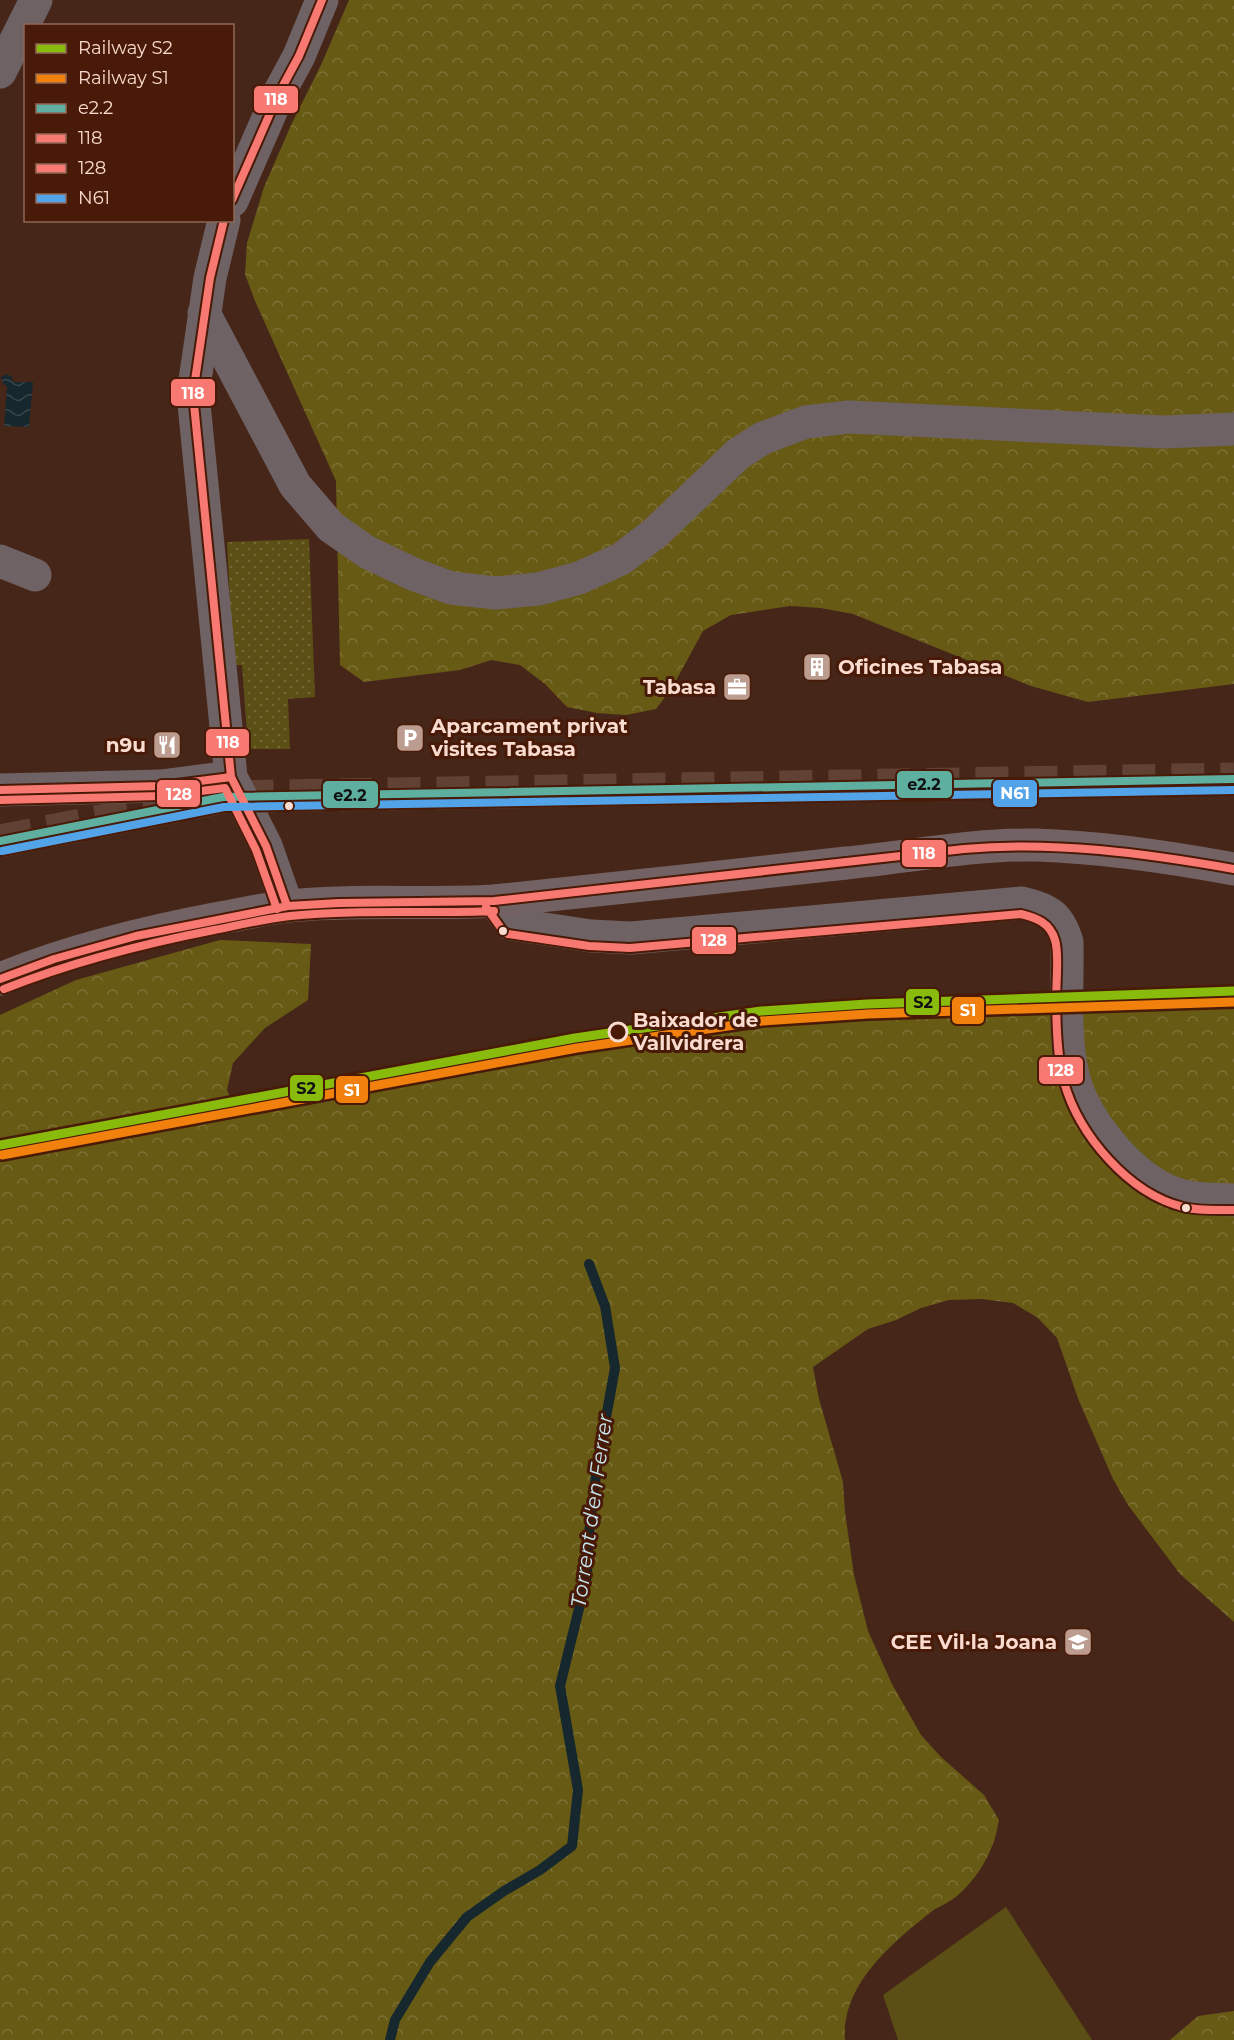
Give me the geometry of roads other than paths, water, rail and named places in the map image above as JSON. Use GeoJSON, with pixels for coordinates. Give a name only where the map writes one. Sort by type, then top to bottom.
{"type":"FeatureCollection","features":[{"type":"Feature","properties":{"kind":"main road"},"geometry":{"type":"LineString","coordinates":[[0,979],[99,945],[176,926],[287,906],[494,901],[882,860],[981,846],[1037,845],[1108,851],[1174,858],[1234,869]]}},
{"type":"Feature","properties":{"kind":"street"},"geometry":{"type":"LineString","coordinates":[[0,72],[36,0]]}},
{"type":"Feature","properties":{"kind":"street"},"geometry":{"type":"LineString","coordinates":[[234,196],[279,93],[299,56],[322,0]]}},
{"type":"Feature","properties":{"kind":"street"},"geometry":{"type":"LineString","coordinates":[[224,222],[210,278],[193,394],[231,777],[266,846],[287,906]]}},
{"type":"Feature","properties":{"kind":"street"},"geometry":{"type":"LineString","coordinates":[[204,313],[295,485],[331,527],[367,552],[413,574],[451,588],[496,593],[538,589],[568,581],[621,559],[655,533],[738,454],[770,434],[806,422],[849,417],[1164,432],[1234,429]]}},
{"type":"Feature","properties":{"kind":"street"},"geometry":{"type":"LineString","coordinates":[[0,561],[35,575]]}},
{"type":"Feature","properties":{"kind":"street"},"geometry":{"type":"LineString","coordinates":[[0,790],[161,786],[231,777]]}},
{"type":"Feature","properties":{"kind":"street"},"geometry":{"type":"LineString","coordinates":[[494,901],[512,924],[591,936],[631,938],[1022,903],[1040,907],[1054,916],[1063,927],[1067,942],[1068,1044],[1074,1079],[1082,1102],[1094,1123],[1124,1160],[1144,1176],[1165,1188],[1182,1196],[1234,1200]]}},
{"type":"Feature","properties":{"kind":"water"},"geometry":{"type":"Polygon","coordinates":[[[7,374],[12,377],[13,382],[33,382],[29,427],[4,426],[7,386],[3,384],[1,377],[7,374]]]}},
{"type":"Feature","properties":{"kind":"waterway","name":"Torrent d'en Ferrer"},"geometry":{"type":"LineString","coordinates":[[390,2040],[395,2020],[430,1962],[467,1917],[504,1891],[540,1870],[572,1846],[578,1790],[560,1686],[587,1576],[588,1542],[597,1467],[615,1368],[605,1306],[589,1264]]}},
{"type":"Feature","properties":{"kind":"tunnel"},"geometry":{"type":"LineString","coordinates":[[0,841],[223,797],[1234,779]]}},
{"type":"Feature","properties":{"kind":"rail line","name":"S2"},"geometry":{"type":"LineString","coordinates":[[0,1145],[575,1038],[761,1011],[867,1004],[1234,991]]}},
{"type":"Feature","properties":{"kind":"rail line","name":"S1"},"geometry":{"type":"LineString","coordinates":[[2,1155],[577,1048],[762,1021],[868,1014],[1234,1002]]}},
{"type":"Feature","properties":{"kind":"place","name":"Oficines Tabasa"},"geometry":{"type":"Point","coordinates":[817,667]}},
{"type":"Feature","properties":{"kind":"place","name":"Tabasa"},"geometry":{"type":"Point","coordinates":[737,687]}},
{"type":"Feature","properties":{"kind":"place","name":"Aparcament privat visites Tabasa"},"geometry":{"type":"Point","coordinates":[410,738]}},
{"type":"Feature","properties":{"kind":"place","name":"n9u"},"geometry":{"type":"Point","coordinates":[167,745]}},
{"type":"Feature","properties":{"kind":"place","name":"Baixador de Vallvidrera"},"geometry":{"type":"Point","coordinates":[618,1032]}},
{"type":"Feature","properties":{"kind":"place","name":"CEE Vil·la Joana"},"geometry":{"type":"Point","coordinates":[1078,1642]}}]}
